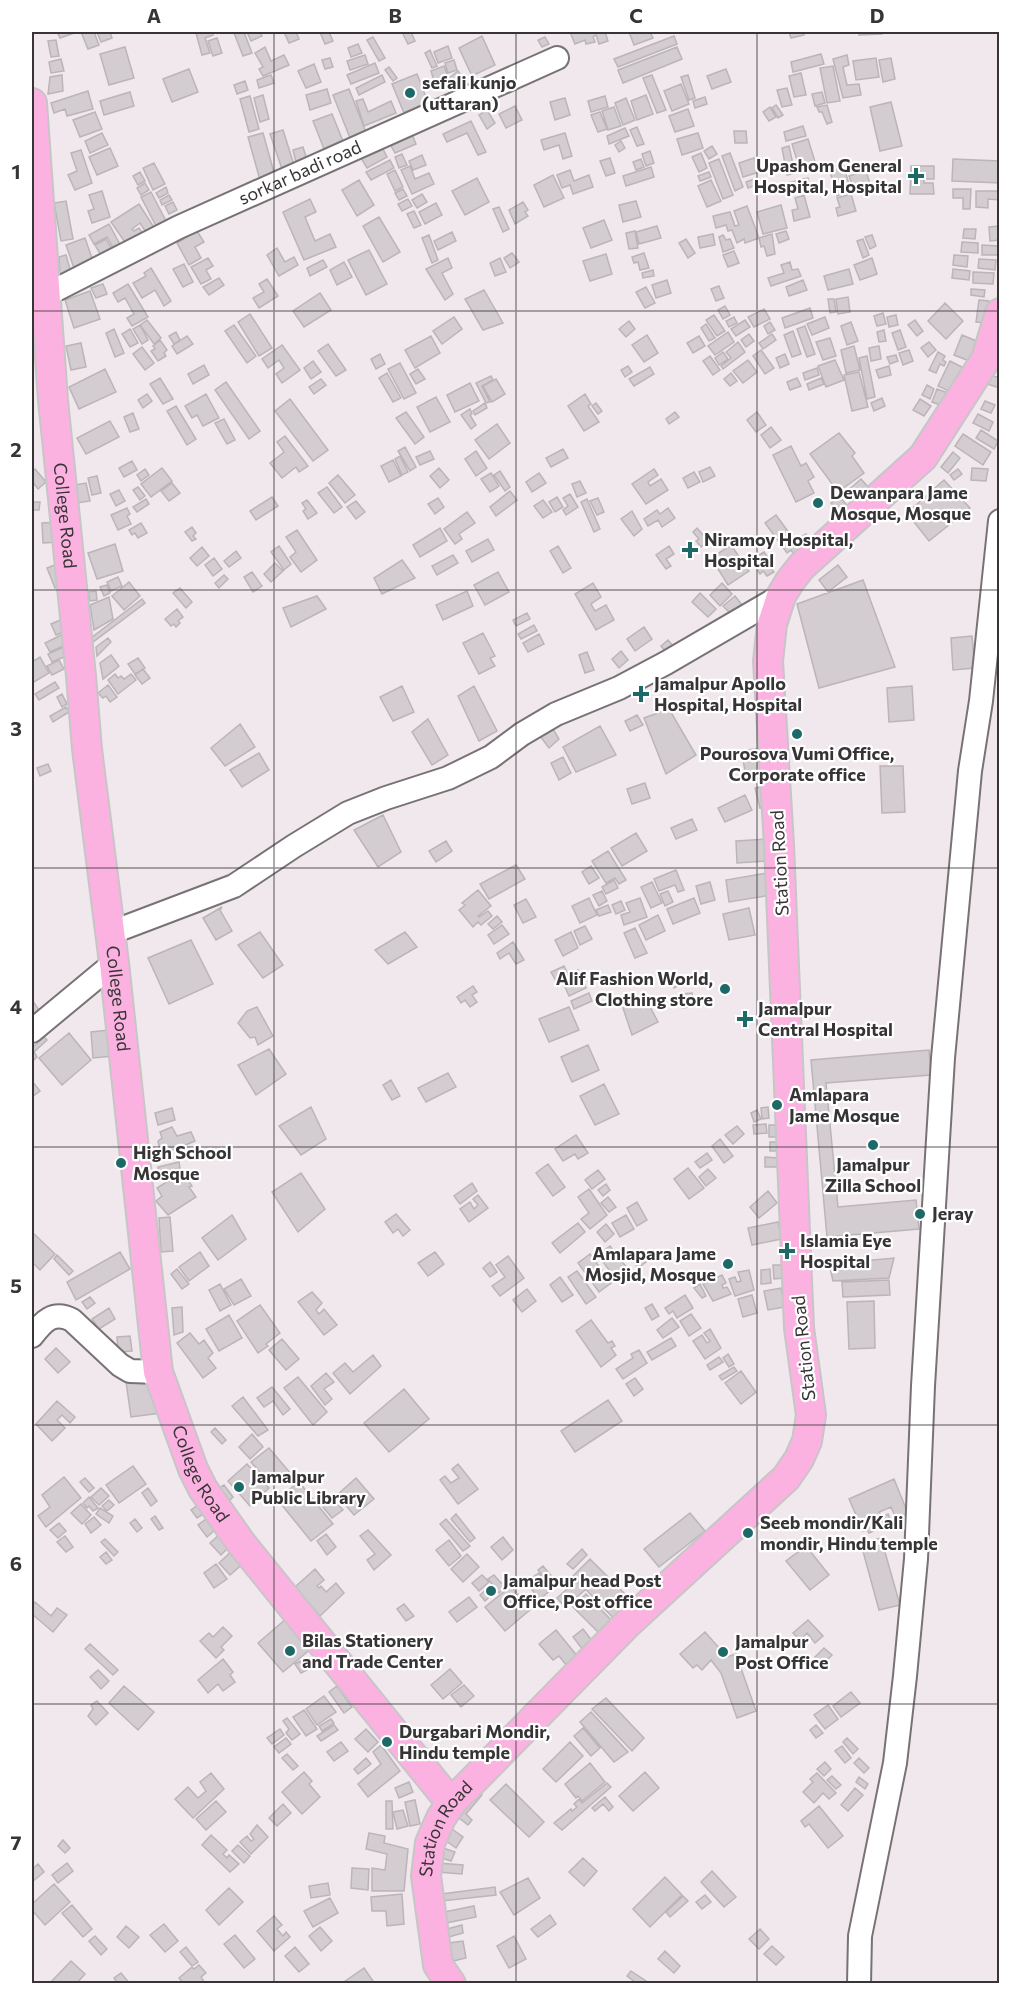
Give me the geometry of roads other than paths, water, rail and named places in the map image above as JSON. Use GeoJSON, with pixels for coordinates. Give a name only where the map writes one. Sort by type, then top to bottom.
{"type":"FeatureCollection","features":[{"type":"Feature","properties":{"kind":"main road","name":"College Road"},"geometry":{"type":"LineString","coordinates":[[32,103],[54,400],[87,749],[114,963],[158,1372],[193,1469],[203,1489],[241,1543],[451,1803]]}},
{"type":"Feature","properties":{"kind":"main road","name":"Station Road"},"geometry":{"type":"LineString","coordinates":[[452,1983],[438,1965],[426,1876],[430,1843],[441,1818],[451,1803],[627,1624],[786,1478],[799,1459],[807,1441],[811,1415],[799,1329],[779,844],[768,661],[772,624],[781,596],[802,566],[923,457],[986,360],[999,313]]}},
{"type":"Feature","properties":{"kind":"street","name":"sorkar badi road"},"geometry":{"type":"LineString","coordinates":[[46,295],[179,227],[557,57]]}},
{"type":"Feature","properties":{"kind":"street"},"geometry":{"type":"LineString","coordinates":[[859,1983],[860,1936],[895,1763],[905,1676],[916,1559],[923,1386],[943,1058],[970,771],[981,701],[999,521]]}},
{"type":"Feature","properties":{"kind":"street"},"geometry":{"type":"LineString","coordinates":[[110,933],[234,886],[348,813],[448,778],[480,762],[556,714],[619,688],[781,596]]}},
{"type":"Feature","properties":{"kind":"street"},"geometry":{"type":"LineString","coordinates":[[32,1031],[114,963]]}},
{"type":"Feature","properties":{"kind":"street"},"geometry":{"type":"LineString","coordinates":[[32,1336],[47,1319],[56,1315],[65,1316],[120,1365],[130,1371],[158,1372]]}},
{"type":"Feature","properties":{"kind":"place","name":"sefali kunjo (uttaran)"},"geometry":{"type":"Point","coordinates":[410,93]}},
{"type":"Feature","properties":{"kind":"place","name":"Upashom General Hospital, Hospital"},"geometry":{"type":"Point","coordinates":[916,176]}},
{"type":"Feature","properties":{"kind":"place","name":"Dewanpara Jame Mosque, Mosque"},"geometry":{"type":"Point","coordinates":[818,503]}},
{"type":"Feature","properties":{"kind":"place","name":"Niramoy Hospital, Hospital"},"geometry":{"type":"Point","coordinates":[690,550]}},
{"type":"Feature","properties":{"kind":"place","name":"Jamalpur Apollo Hospital, Hospital"},"geometry":{"type":"Point","coordinates":[641,694]}},
{"type":"Feature","properties":{"kind":"place","name":"Pourosova Vumi Office, Corporate office"},"geometry":{"type":"Point","coordinates":[797,734]}},
{"type":"Feature","properties":{"kind":"place","name":"Alif Fashion World, Clothing store"},"geometry":{"type":"Point","coordinates":[725,989]}},
{"type":"Feature","properties":{"kind":"place","name":"Jamalpur Central Hospital"},"geometry":{"type":"Point","coordinates":[745,1019]}},
{"type":"Feature","properties":{"kind":"place","name":"Amlapara Jame Mosque"},"geometry":{"type":"Point","coordinates":[777,1105]}},
{"type":"Feature","properties":{"kind":"place","name":"Jamalpur Zilla School"},"geometry":{"type":"Point","coordinates":[873,1145]}},
{"type":"Feature","properties":{"kind":"place","name":"High School Mosque"},"geometry":{"type":"Point","coordinates":[121,1163]}},
{"type":"Feature","properties":{"kind":"place","name":"Jeray"},"geometry":{"type":"Point","coordinates":[920,1214]}},
{"type":"Feature","properties":{"kind":"place","name":"Islamia Eye Hospital"},"geometry":{"type":"Point","coordinates":[787,1251]}},
{"type":"Feature","properties":{"kind":"place","name":"Amlapara Jame Mosjid, Mosque"},"geometry":{"type":"Point","coordinates":[728,1264]}},
{"type":"Feature","properties":{"kind":"place","name":"Jamalpur Public Library"},"geometry":{"type":"Point","coordinates":[239,1487]}},
{"type":"Feature","properties":{"kind":"place","name":"Seeb mondir/Kali mondir, Hindu temple"},"geometry":{"type":"Point","coordinates":[748,1533]}},
{"type":"Feature","properties":{"kind":"place","name":"Jamalpur head Post Office, Post office"},"geometry":{"type":"Point","coordinates":[491,1591]}},
{"type":"Feature","properties":{"kind":"place","name":"Bilas Stationery and Trade Center"},"geometry":{"type":"Point","coordinates":[290,1651]}},
{"type":"Feature","properties":{"kind":"place","name":"Jamalpur Post Office"},"geometry":{"type":"Point","coordinates":[723,1652]}},
{"type":"Feature","properties":{"kind":"place","name":"Durgabari Mondir, Hindu temple"},"geometry":{"type":"Point","coordinates":[387,1742]}}]}
